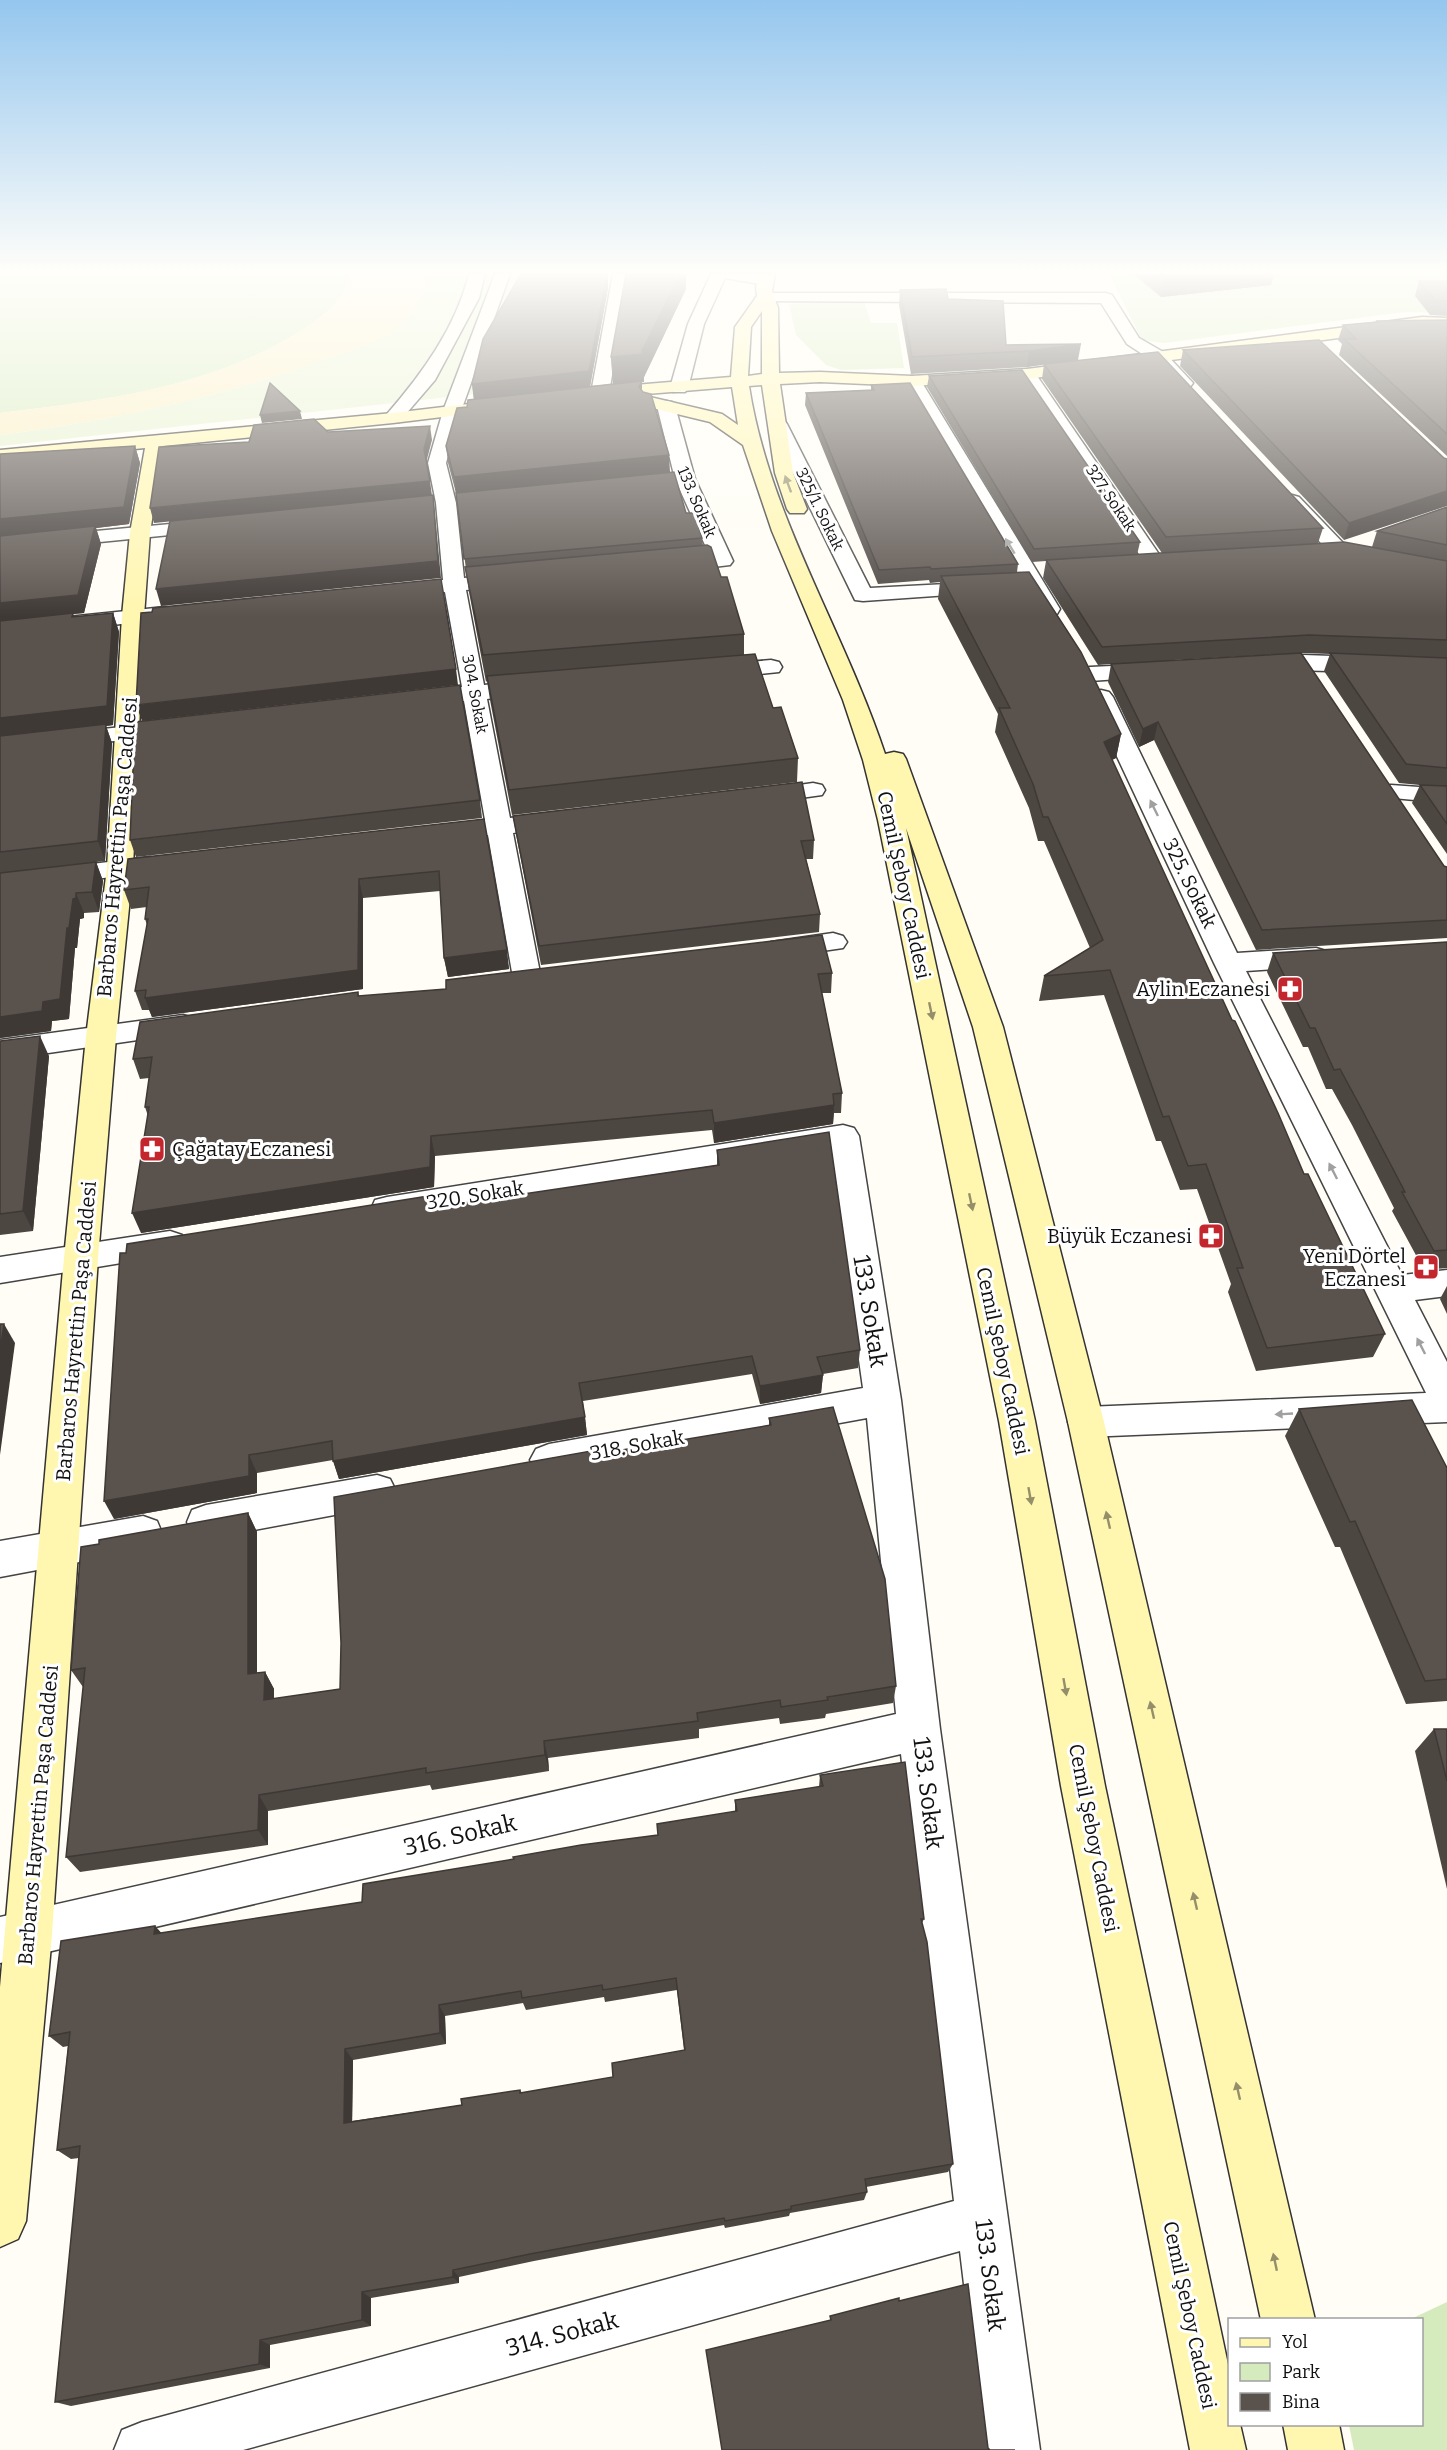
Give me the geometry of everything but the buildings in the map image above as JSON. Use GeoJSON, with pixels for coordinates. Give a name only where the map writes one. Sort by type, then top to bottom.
{"type":"FeatureCollection","features":[{"type":"Feature","properties":{"kind":"main road"},"geometry":{"type":"LineString","coordinates":[[674,388],[600,393],[579,401],[658,404],[764,432]]}},
{"type":"Feature","properties":{"kind":"main road"},"geometry":{"type":"LineString","coordinates":[[658,404],[747,388]]}},
{"type":"Feature","properties":{"kind":"main road","name":"Cemil Şeboy Caddesi"},"geometry":{"type":"LineString","coordinates":[[755,388],[791,553],[839,661],[883,781],[1017,1425],[1092,1835],[1218,2450]]}},
{"type":"Feature","properties":{"kind":"main road"},"geometry":{"type":"LineString","coordinates":[[0,456],[521,406]]}},
{"type":"Feature","properties":{"kind":"main road","name":"Cemil Şeboy Caddesi"},"geometry":{"type":"LineString","coordinates":[[764,432],[784,473],[904,783],[988,1027],[1086,1422],[1288,2318]]}},
{"type":"Feature","properties":{"kind":"main road","name":"Barbaros Hayrettin Paşa Caddesi"},"geometry":{"type":"LineString","coordinates":[[0,2221],[14,1937],[59,1549],[81,1258],[101,1037],[120,868],[133,616],[140,533],[155,441]]}},
{"type":"Feature","properties":{"kind":"main road"},"geometry":{"type":"LineString","coordinates":[[1311,2426],[1316,2450]]}},
{"type":"Feature","properties":{"kind":"street"},"geometry":{"type":"LineString","coordinates":[[393,418],[419,388]]}},
{"type":"Feature","properties":{"kind":"street","name":"304. Sokak"},"geometry":{"type":"LineString","coordinates":[[460,388],[437,463],[446,503],[454,585],[527,978]]}},
{"type":"Feature","properties":{"kind":"street"},"geometry":{"type":"LineString","coordinates":[[600,393],[601,388]]}},
{"type":"Feature","properties":{"kind":"street","name":"325. Sokak"},"geometry":{"type":"LineString","coordinates":[[917,388],[1036,576],[1077,654],[1228,963],[1447,1398]]}},
{"type":"Feature","properties":{"kind":"street","name":"327. Sokak"},"geometry":{"type":"LineString","coordinates":[[1037,388],[1155,563]]}},
{"type":"Feature","properties":{"kind":"street"},"geometry":{"type":"LineString","coordinates":[[1188,388],[1198,399]]}},
{"type":"Feature","properties":{"kind":"street","name":"133. Sokak"},"geometry":{"type":"LineString","coordinates":[[653,567],[723,561],[685,479],[658,404]]}},
{"type":"Feature","properties":{"kind":"street","name":"325/1. Sokak"},"geometry":{"type":"LineString","coordinates":[[764,432],[863,595],[1036,576]]}},
{"type":"Feature","properties":{"kind":"street"},"geometry":{"type":"LineString","coordinates":[[661,482],[685,479]]}},
{"type":"Feature","properties":{"kind":"street"},"geometry":{"type":"LineString","coordinates":[[1276,484],[1339,551],[1447,572]]}},
{"type":"Feature","properties":{"kind":"street"},"geometry":{"type":"LineString","coordinates":[[423,505],[470,501]]}},
{"type":"Feature","properties":{"kind":"street"},"geometry":{"type":"LineString","coordinates":[[0,546],[234,524]]}},
{"type":"Feature","properties":{"kind":"street"},"geometry":{"type":"LineString","coordinates":[[1316,553],[1339,551],[1371,540]]}},
{"type":"Feature","properties":{"kind":"street"},"geometry":{"type":"LineString","coordinates":[[1131,565],[1178,562]]}},
{"type":"Feature","properties":{"kind":"street"},"geometry":{"type":"LineString","coordinates":[[383,592],[536,578]]}},
{"type":"Feature","properties":{"kind":"street"},"geometry":{"type":"LineString","coordinates":[[0,631],[180,611]]}},
{"type":"Feature","properties":{"kind":"street"},"geometry":{"type":"LineString","coordinates":[[1077,654],[1173,670]]}},
{"type":"Feature","properties":{"kind":"street"},"geometry":{"type":"LineString","coordinates":[[1245,666],[1311,672],[1447,667]]}},
{"type":"Feature","properties":{"kind":"street"},"geometry":{"type":"LineString","coordinates":[[688,674],[771,667]]}},
{"type":"Feature","properties":{"kind":"street"},"geometry":{"type":"LineString","coordinates":[[394,702],[558,685]]}},
{"type":"Feature","properties":{"kind":"street"},"geometry":{"type":"LineString","coordinates":[[0,747],[186,727]]}},
{"type":"Feature","properties":{"kind":"street"},"geometry":{"type":"LineString","coordinates":[[1409,820],[1384,782],[1447,796]]}},
{"type":"Feature","properties":{"kind":"street"},"geometry":{"type":"LineString","coordinates":[[732,800],[813,790]]}},
{"type":"Feature","properties":{"kind":"street"},"geometry":{"type":"LineString","coordinates":[[416,836],[581,817]]}},
{"type":"Feature","properties":{"kind":"street"},"geometry":{"type":"LineString","coordinates":[[0,883],[179,861]]}},
{"type":"Feature","properties":{"kind":"street"},"geometry":{"type":"LineString","coordinates":[[750,951],[832,942]]}},
{"type":"Feature","properties":{"kind":"street"},"geometry":{"type":"LineString","coordinates":[[1228,963],[1343,956]]}},
{"type":"Feature","properties":{"kind":"street"},"geometry":{"type":"LineString","coordinates":[[0,1050],[208,1022]]}},
{"type":"Feature","properties":{"kind":"street","name":"133. Sokak"},"geometry":{"type":"LineString","coordinates":[[843,1136],[883,1400],[919,1728],[1012,2450]]}},
{"type":"Feature","properties":{"kind":"street","name":"320. Sokak"},"geometry":{"type":"LineString","coordinates":[[363,1213],[843,1136]]}},
{"type":"Feature","properties":{"kind":"street"},"geometry":{"type":"LineString","coordinates":[[0,1270],[199,1240]]}},
{"type":"Feature","properties":{"kind":"street"},"geometry":{"type":"LineString","coordinates":[[1392,1288],[1447,1283]]}},
{"type":"Feature","properties":{"kind":"street","name":"318. Sokak"},"geometry":{"type":"LineString","coordinates":[[518,1466],[883,1400]]}},
{"type":"Feature","properties":{"kind":"street"},"geometry":{"type":"LineString","coordinates":[[1086,1422],[1447,1407]]}},
{"type":"Feature","properties":{"kind":"street"},"geometry":{"type":"LineString","coordinates":[[0,1559],[412,1485]]}},
{"type":"Feature","properties":{"kind":"street","name":"316. Sokak"},"geometry":{"type":"LineString","coordinates":[[14,1937],[919,1728]]}},
{"type":"Feature","properties":{"kind":"street","name":"314. Sokak"},"geometry":{"type":"LineString","coordinates":[[142,2450],[982,2219]]}},
{"type":"Feature","properties":{"kind":"green space"},"geometry":{"type":"Polygon","coordinates":[[[0,388],[156,388],[115,397],[0,413],[0,388]]]}},
{"type":"Feature","properties":{"kind":"green space"},"geometry":{"type":"Polygon","coordinates":[[[237,388],[478,388],[476,394],[0,446],[0,435],[82,423],[237,388]]]}},
{"type":"Feature","properties":{"kind":"green space"},"geometry":{"type":"Polygon","coordinates":[[[1447,2302],[1447,2450],[1354,2450],[1349,2426],[1423,2426],[1423,2318],[1413,2318],[1447,2302]]]}},
{"type":"Feature","properties":{"kind":"sand"},"geometry":{"type":"Polygon","coordinates":[[[237,388],[162,407],[82,423],[0,435],[0,413],[77,403],[153,389],[237,388]]]}},
{"type":"Feature","properties":{"kind":"place","name":"Aylin Eczanesi"},"geometry":{"type":"Point","coordinates":[1290,989]}},
{"type":"Feature","properties":{"kind":"place","name":"Çağatay Eczanesi"},"geometry":{"type":"Point","coordinates":[152,1149]}},
{"type":"Feature","properties":{"kind":"place","name":"Büyük Eczanesi"},"geometry":{"type":"Point","coordinates":[1211,1236]}},
{"type":"Feature","properties":{"kind":"place","name":"Yeni Dörtel Eczanesi"},"geometry":{"type":"Point","coordinates":[1426,1267]}}]}
